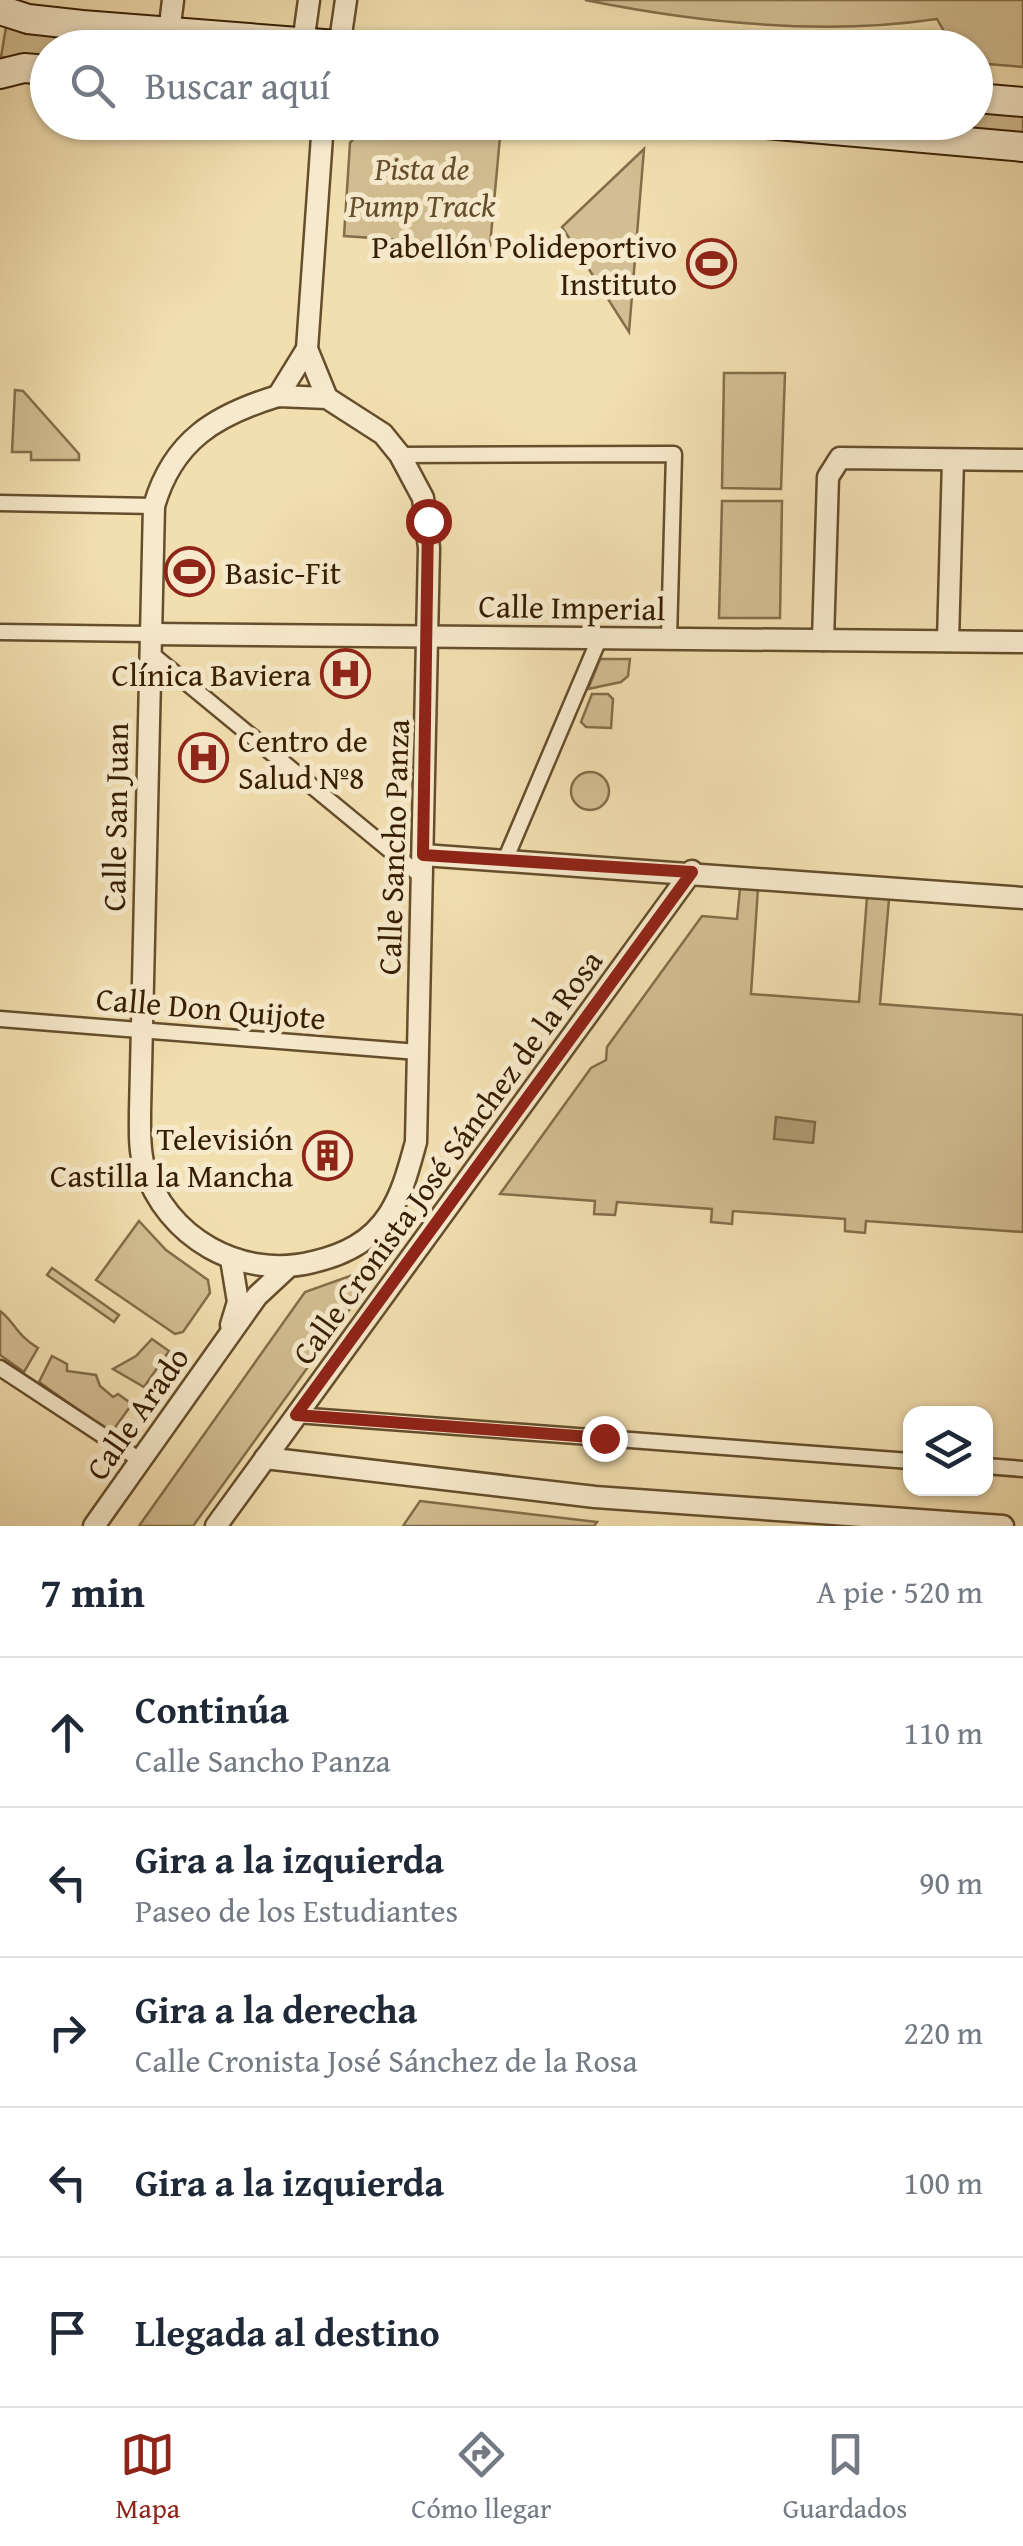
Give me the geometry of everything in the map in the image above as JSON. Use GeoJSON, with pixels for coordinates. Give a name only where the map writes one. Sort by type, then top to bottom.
{"type":"FeatureCollection","features":[{"type":"Feature","properties":{"kind":"main road"},"geometry":{"type":"LineString","coordinates":[[0,10],[63,30]]}},
{"type":"Feature","properties":{"kind":"main road"},"geometry":{"type":"LineString","coordinates":[[0,74],[30,68]]}},
{"type":"Feature","properties":{"kind":"main road"},"geometry":{"type":"LineString","coordinates":[[993,99],[1023,102]]}},
{"type":"Feature","properties":{"kind":"main road"},"geometry":{"type":"LineString","coordinates":[[945,140],[1023,147]]}},
{"type":"Feature","properties":{"kind":"street"},"geometry":{"type":"LineString","coordinates":[[169,30],[173,0]]}},
{"type":"Feature","properties":{"kind":"street"},"geometry":{"type":"LineString","coordinates":[[307,30],[309,0]]}},
{"type":"Feature","properties":{"kind":"street"},"geometry":{"type":"LineString","coordinates":[[342,30],[346,0]]}},
{"type":"Feature","properties":{"kind":"street"},"geometry":{"type":"LineString","coordinates":[[322,140],[307,349],[327,398]]}},
{"type":"Feature","properties":{"kind":"street"},"geometry":{"type":"LineString","coordinates":[[278,396],[307,349]]}},
{"type":"Feature","properties":{"kind":"street","name":"Calle San Juan"},"geometry":{"type":"LineString","coordinates":[[286,1269],[231,1258],[200,1242],[163,1207],[143,1163],[141,1031],[154,506],[169,468],[208,425],[231,410],[278,396],[327,398]]}},
{"type":"Feature","properties":{"kind":"street","name":"Calle Sancho Panza"},"geometry":{"type":"LineString","coordinates":[[286,1269],[338,1256],[365,1241],[388,1216],[404,1184],[416,1142],[429,635],[428,521],[423,498],[400,455],[383,434],[327,398]]}},
{"type":"Feature","properties":{"kind":"street"},"geometry":{"type":"LineString","coordinates":[[400,455],[674,454],[669,638]]}},
{"type":"Feature","properties":{"kind":"street"},"geometry":{"type":"LineString","coordinates":[[823,640],[831,467],[852,455],[1023,460]]}},
{"type":"Feature","properties":{"kind":"street"},"geometry":{"type":"LineString","coordinates":[[948,641],[953,460]]}},
{"type":"Feature","properties":{"kind":"street"},"geometry":{"type":"LineString","coordinates":[[0,503],[154,506]]}},
{"type":"Feature","properties":{"kind":"street","name":"Calle Imperial"},"geometry":{"type":"LineString","coordinates":[[0,632],[148,642],[429,635],[1023,642]]}},
{"type":"Feature","properties":{"kind":"street"},"geometry":{"type":"LineString","coordinates":[[506,858],[600,637]]}},
{"type":"Feature","properties":{"kind":"street"},"geometry":{"type":"LineString","coordinates":[[148,642],[422,865],[506,858],[1023,898]]}},
{"type":"Feature","properties":{"kind":"street","name":"Calle Cronista José Sánchez de la Rosa"},"geometry":{"type":"LineString","coordinates":[[216,1526],[692,872]]}},
{"type":"Feature","properties":{"kind":"street","name":"Calle Don Quijote"},"geometry":{"type":"LineString","coordinates":[[0,1019],[418,1052]]}},
{"type":"Feature","properties":{"kind":"street","name":"Calle Arado"},"geometry":{"type":"LineString","coordinates":[[229,1334],[238,1302],[231,1258]]}},
{"type":"Feature","properties":{"kind":"street","name":"Calle Arado"},"geometry":{"type":"LineString","coordinates":[[94,1526],[257,1296],[286,1269]]}},
{"type":"Feature","properties":{"kind":"street"},"geometry":{"type":"LineString","coordinates":[[0,1368],[140,1460]]}},
{"type":"Feature","properties":{"kind":"street"},"geometry":{"type":"LineString","coordinates":[[296,1415],[903,1460]]}},
{"type":"Feature","properties":{"kind":"street"},"geometry":{"type":"LineString","coordinates":[[265,1458],[595,1497],[1003,1526]]}},
{"type":"Feature","properties":{"kind":"street"},"geometry":{"type":"LineString","coordinates":[[993,1467],[1023,1469]]}},
{"type":"Feature","properties":{"kind":"green space"},"geometry":{"type":"Polygon","coordinates":[[[585,0],[1023,0],[1023,67],[993,64],[993,30],[943,30],[937,19],[805,27],[672,15],[585,0]]]}},
{"type":"Feature","properties":{"kind":"green space"},"geometry":{"type":"Polygon","coordinates":[[[6,27],[30,30],[30,58],[1,57],[6,27]]]}},
{"type":"Feature","properties":{"kind":"green space"},"geometry":{"type":"Polygon","coordinates":[[[993,109],[1023,112],[1023,134],[993,132],[993,109]]]}},
{"type":"Feature","properties":{"kind":"green space","name":"Pista de Pump Track"},"geometry":{"type":"Polygon","coordinates":[[[500,140],[490,246],[344,236],[350,143],[500,140]]]}},
{"type":"Feature","properties":{"kind":"green space"},"geometry":{"type":"Polygon","coordinates":[[[644,149],[629,332],[562,227],[644,149]]]}},
{"type":"Feature","properties":{"kind":"green space"},"geometry":{"type":"Polygon","coordinates":[[[724,373],[785,373],[781,489],[722,488],[724,373]]]}},
{"type":"Feature","properties":{"kind":"green space"},"geometry":{"type":"Polygon","coordinates":[[[15,390],[23,391],[79,454],[79,460],[31,460],[31,452],[12,452],[15,390]]]}},
{"type":"Feature","properties":{"kind":"green space"},"geometry":{"type":"Polygon","coordinates":[[[722,501],[782,501],[780,618],[719,618],[722,501]]]}},
{"type":"Feature","properties":{"kind":"green space"},"geometry":{"type":"Polygon","coordinates":[[[600,659],[630,659],[628,676],[621,682],[588,689],[600,659]]]}},
{"type":"Feature","properties":{"kind":"green space"},"geometry":{"type":"Polygon","coordinates":[[[592,694],[608,694],[613,699],[611,728],[586,727],[581,722],[592,694]]]}},
{"type":"Feature","properties":{"kind":"green space"},"geometry":{"type":"Polygon","coordinates":[[[590,772],[603,778],[609,791],[603,804],[590,810],[577,804],[571,791],[577,778],[590,772]]]}},
{"type":"Feature","properties":{"kind":"green space"},"geometry":{"type":"Polygon","coordinates":[[[740,888],[758,888],[751,994],[859,1002],[867,897],[889,899],[880,1004],[1023,1015],[1023,1232],[866,1221],[865,1233],[845,1231],[845,1219],[733,1211],[732,1224],[711,1222],[712,1209],[617,1202],[615,1215],[594,1214],[595,1201],[500,1194],[591,1068],[606,1060],[607,1047],[702,916],[737,919],[740,888]]]}},
{"type":"Feature","properties":{"kind":"green space"},"geometry":{"type":"Polygon","coordinates":[[[139,1221],[166,1250],[208,1280],[210,1293],[183,1332],[175,1334],[96,1280],[139,1221]]]}},
{"type":"Feature","properties":{"kind":"green space"},"geometry":{"type":"Polygon","coordinates":[[[52,1268],[119,1315],[114,1322],[47,1275],[52,1268]]]}},
{"type":"Feature","properties":{"kind":"green space"},"geometry":{"type":"Polygon","coordinates":[[[364,1271],[373,1277],[193,1526],[139,1526],[305,1292],[364,1271]]]}},
{"type":"Feature","properties":{"kind":"green space"},"geometry":{"type":"Polygon","coordinates":[[[0,1311],[38,1348],[24,1372],[0,1355],[0,1311]]]}},
{"type":"Feature","properties":{"kind":"green space"},"geometry":{"type":"Polygon","coordinates":[[[152,1339],[169,1351],[144,1387],[113,1369],[136,1356],[152,1339]]]}},
{"type":"Feature","properties":{"kind":"green space"},"geometry":{"type":"Polygon","coordinates":[[[52,1356],[67,1364],[67,1371],[96,1375],[100,1386],[113,1397],[118,1394],[132,1404],[111,1433],[39,1382],[52,1356]]]}},
{"type":"Feature","properties":{"kind":"green space"},"geometry":{"type":"Polygon","coordinates":[[[420,1501],[597,1522],[594,1526],[403,1526],[420,1501]]]}},
{"type":"Feature","properties":{"kind":"shaded area"},"geometry":{"type":"Polygon","coordinates":[[[776,1117],[815,1122],[813,1143],[774,1139],[776,1117]]]}},
{"type":"Feature","properties":{"kind":"place","name":"Pabellón Polideportivo Instituto"},"geometry":{"type":"Point","coordinates":[712,264]}},
{"type":"Feature","properties":{"kind":"place","name":"Basic-Fit"},"geometry":{"type":"Point","coordinates":[190,572]}},
{"type":"Feature","properties":{"kind":"place","name":"Clínica Baviera"},"geometry":{"type":"Point","coordinates":[346,674]}},
{"type":"Feature","properties":{"kind":"place","name":"Centro de Salud Nº8"},"geometry":{"type":"Point","coordinates":[203,758]}},
{"type":"Feature","properties":{"kind":"place","name":"Televisión Castilla la Mancha"},"geometry":{"type":"Point","coordinates":[328,1156]}},
{"type":"Feature","properties":{"kind":"route"},"geometry":{"type":"LineString","coordinates":[[428,521],[423,855],[692,872],[296,1415],[604,1438]]}}]}
